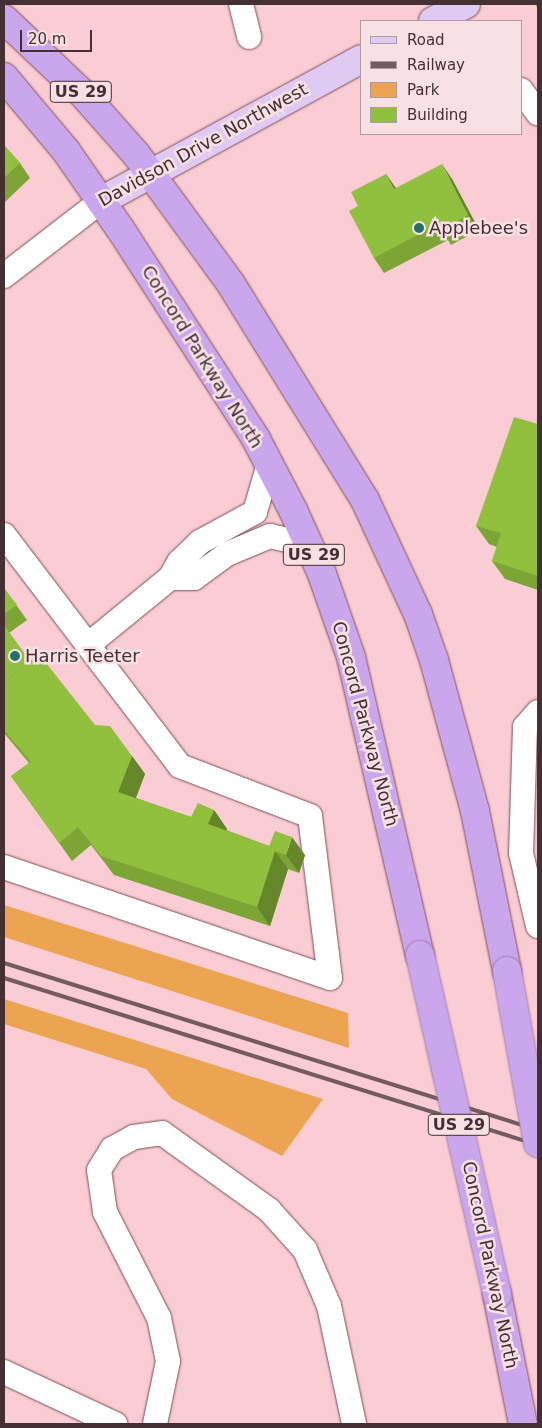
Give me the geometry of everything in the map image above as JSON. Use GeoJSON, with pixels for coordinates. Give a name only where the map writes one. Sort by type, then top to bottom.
{"type":"FeatureCollection","features":[{"type":"Feature","properties":{"kind":"highway","name":"US 29"},"geometry":{"type":"LineString","coordinates":[[4,19],[82,93],[149,173],[231,284],[317,417],[365,500],[401,575],[434,660],[460,754],[493,890],[538,1143]]}},
{"type":"Feature","properties":{"kind":"highway","name":"Concord Parkway North"},"geometry":{"type":"LineString","coordinates":[[4,77],[101,200],[269,464],[309,545],[351,657],[497,1294],[523,1424]]}},
{"type":"Feature","properties":{"kind":"main road"},"geometry":{"type":"LineString","coordinates":[[437,20],[467,10]]}},
{"type":"Feature","properties":{"kind":"main road","name":"Davidson Drive Northwest"},"geometry":{"type":"LineString","coordinates":[[101,200],[360,60]]}},
{"type":"Feature","properties":{"kind":"street"},"geometry":{"type":"LineString","coordinates":[[241,4],[249,37]]}},
{"type":"Feature","properties":{"kind":"street"},"geometry":{"type":"LineString","coordinates":[[522,91],[538,113]]}},
{"type":"Feature","properties":{"kind":"street","name":"Davidson Drive Northwest"},"geometry":{"type":"LineString","coordinates":[[4,276],[101,200]]}},
{"type":"Feature","properties":{"kind":"street"},"geometry":{"type":"LineString","coordinates":[[88,645],[170,578],[179,562],[200,542],[255,512],[269,464]]}},
{"type":"Feature","properties":{"kind":"street"},"geometry":{"type":"LineString","coordinates":[[4,535],[180,766],[310,816],[330,978],[4,867]]}},
{"type":"Feature","properties":{"kind":"street"},"geometry":{"type":"LineString","coordinates":[[170,578],[194,578],[227,554],[270,536],[309,545]]}},
{"type":"Feature","properties":{"kind":"street"},"geometry":{"type":"LineString","coordinates":[[538,712],[525,727],[521,853],[538,926]]}},
{"type":"Feature","properties":{"kind":"street"},"geometry":{"type":"LineString","coordinates":[[155,1424],[168,1361],[159,1318],[105,1212],[99,1170],[112,1148],[134,1137],[162,1134],[269,1210],[305,1250],[329,1306],[354,1424]]}},
{"type":"Feature","properties":{"kind":"street"},"geometry":{"type":"LineString","coordinates":[[4,1372],[115,1424]]}},
{"type":"Feature","properties":{"kind":"green space"},"geometry":{"type":"Polygon","coordinates":[[[4,905],[348,1013],[349,1048],[4,937],[4,905]]]}},
{"type":"Feature","properties":{"kind":"green space"},"geometry":{"type":"Polygon","coordinates":[[[4,999],[323,1099],[282,1156],[172,1099],[146,1069],[4,1024],[4,999]]]}},
{"type":"Feature","properties":{"kind":"building"},"geometry":{"type":"Polygon","coordinates":[[[4,145],[20,163],[4,178],[4,145]]]}},
{"type":"Feature","properties":{"kind":"building","name":"Applebee's"},"geometry":{"type":"Polygon","coordinates":[[[442,164],[468,215],[441,230],[438,224],[374,258],[349,211],[358,206],[351,192],[386,174],[394,189],[442,164]]]}},
{"type":"Feature","properties":{"kind":"building"},"geometry":{"type":"Polygon","coordinates":[[[514,417],[538,424],[538,576],[492,561],[501,533],[476,526],[514,417]]]}},
{"type":"Feature","properties":{"kind":"building"},"geometry":{"type":"Polygon","coordinates":[[[4,588],[17,605],[4,614],[4,588]]]}},
{"type":"Feature","properties":{"kind":"building"},"geometry":{"type":"Polygon","coordinates":[[[4,625],[30,661],[4,683],[4,625]]]}},
{"type":"Feature","properties":{"kind":"building"},"geometry":{"type":"Polygon","coordinates":[[[39,654],[95,725],[110,726],[132,756],[118,792],[191,817],[198,803],[214,810],[208,824],[269,846],[275,831],[292,837],[286,855],[275,851],[257,907],[101,856],[78,827],[59,843],[11,776],[31,762],[4,730],[4,683],[39,654]]]}},
{"type":"Feature","properties":{"kind":"railway"},"geometry":{"type":"LineString","coordinates":[[4,963],[538,1130]]}},
{"type":"Feature","properties":{"kind":"railway"},"geometry":{"type":"LineString","coordinates":[[4,978],[538,1145]]}},
{"type":"Feature","properties":{"kind":"place","name":"Applebee's"},"geometry":{"type":"Point","coordinates":[419,228]}},
{"type":"Feature","properties":{"kind":"place","name":"Harris Teeter"},"geometry":{"type":"Point","coordinates":[15,656]}}]}
